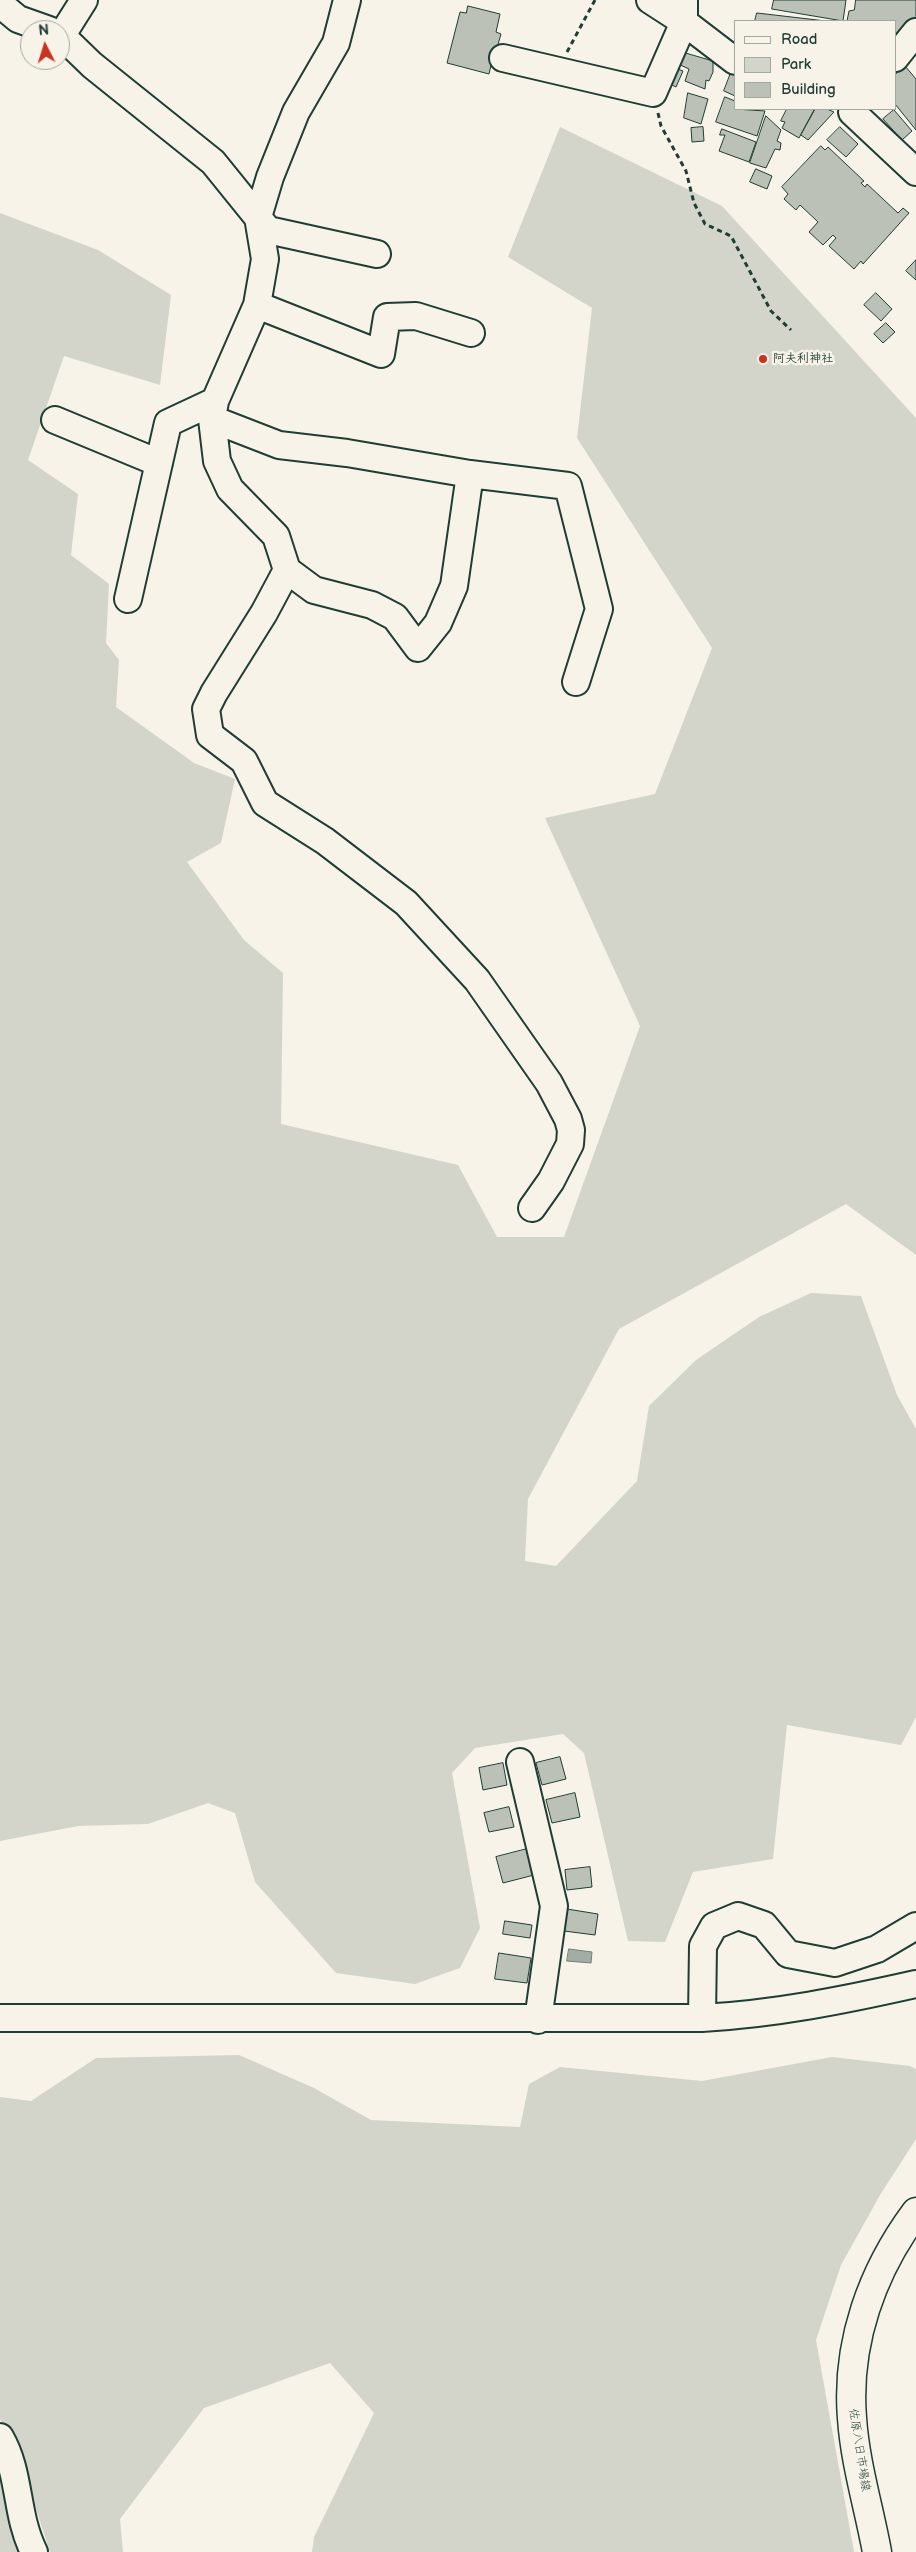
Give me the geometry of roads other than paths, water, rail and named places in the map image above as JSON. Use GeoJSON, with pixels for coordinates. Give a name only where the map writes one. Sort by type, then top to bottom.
{"type":"FeatureCollection","features":[{"type":"Feature","properties":{"kind":"main road","name":"佐原八日市場線"},"geometry":{"type":"LineString","coordinates":[[877,2552],[852,2418],[851,2393],[855,2347],[868,2299],[885,2259],[916,2212]]}},
{"type":"Feature","properties":{"kind":"street"},"geometry":{"type":"LineString","coordinates":[[68,20],[84,0]]}},
{"type":"Feature","properties":{"kind":"street"},"geometry":{"type":"LineString","coordinates":[[347,0],[336,43],[296,112],[270,177],[258,217],[265,258],[258,305],[213,410],[216,461],[230,489],[276,536],[287,570],[314,590],[372,605],[395,617],[418,648],[438,623],[454,586],[470,474]]}},
{"type":"Feature","properties":{"kind":"street"},"geometry":{"type":"LineString","coordinates":[[650,0],[684,11],[734,60]]}},
{"type":"Feature","properties":{"kind":"street"},"geometry":{"type":"LineString","coordinates":[[0,4],[21,20]]}},
{"type":"Feature","properties":{"kind":"street"},"geometry":{"type":"LineString","coordinates":[[503,58],[653,93],[684,11]]}},
{"type":"Feature","properties":{"kind":"street"},"geometry":{"type":"LineString","coordinates":[[896,57],[916,32]]}},
{"type":"Feature","properties":{"kind":"street"},"geometry":{"type":"LineString","coordinates":[[70,45],[92,65],[213,162],[268,230],[377,254]]}},
{"type":"Feature","properties":{"kind":"street"},"geometry":{"type":"LineString","coordinates":[[850,110],[916,172]]}},
{"type":"Feature","properties":{"kind":"street"},"geometry":{"type":"LineString","coordinates":[[258,305],[381,354],[387,317],[416,316],[471,333]]}},
{"type":"Feature","properties":{"kind":"street"},"geometry":{"type":"LineString","coordinates":[[128,599],[168,423],[213,410],[279,445],[347,453],[470,474],[568,486],[599,609],[576,682]]}},
{"type":"Feature","properties":{"kind":"street"},"geometry":{"type":"LineString","coordinates":[[55,420],[159,462]]}},
{"type":"Feature","properties":{"kind":"street"},"geometry":{"type":"LineString","coordinates":[[287,570],[264,613],[206,709],[210,735],[244,761],[265,803],[324,841],[406,903],[477,980],[549,1082],[568,1119],[571,1130],[570,1144],[551,1180],[532,1208]]}},
{"type":"Feature","properties":{"kind":"street"},"geometry":{"type":"LineString","coordinates":[[520,1762],[554,1906],[538,2020]]}},
{"type":"Feature","properties":{"kind":"street"},"geometry":{"type":"LineString","coordinates":[[702,2018],[703,1946],[714,1926],[738,1916],[764,1925],[788,1954],[835,1963],[877,1949],[916,1926]]}},
{"type":"Feature","properties":{"kind":"street"},"geometry":{"type":"LineString","coordinates":[[0,2018],[538,2020],[702,2018],[753,2015],[841,2001],[916,1984]]}},
{"type":"Feature","properties":{"kind":"street"},"geometry":{"type":"LineString","coordinates":[[0,2437],[10,2455],[24,2532],[34,2552]]}},
{"type":"Feature","properties":{"kind":"place","name":"阿夫利神社"},"geometry":{"type":"Point","coordinates":[763,359]}}]}
